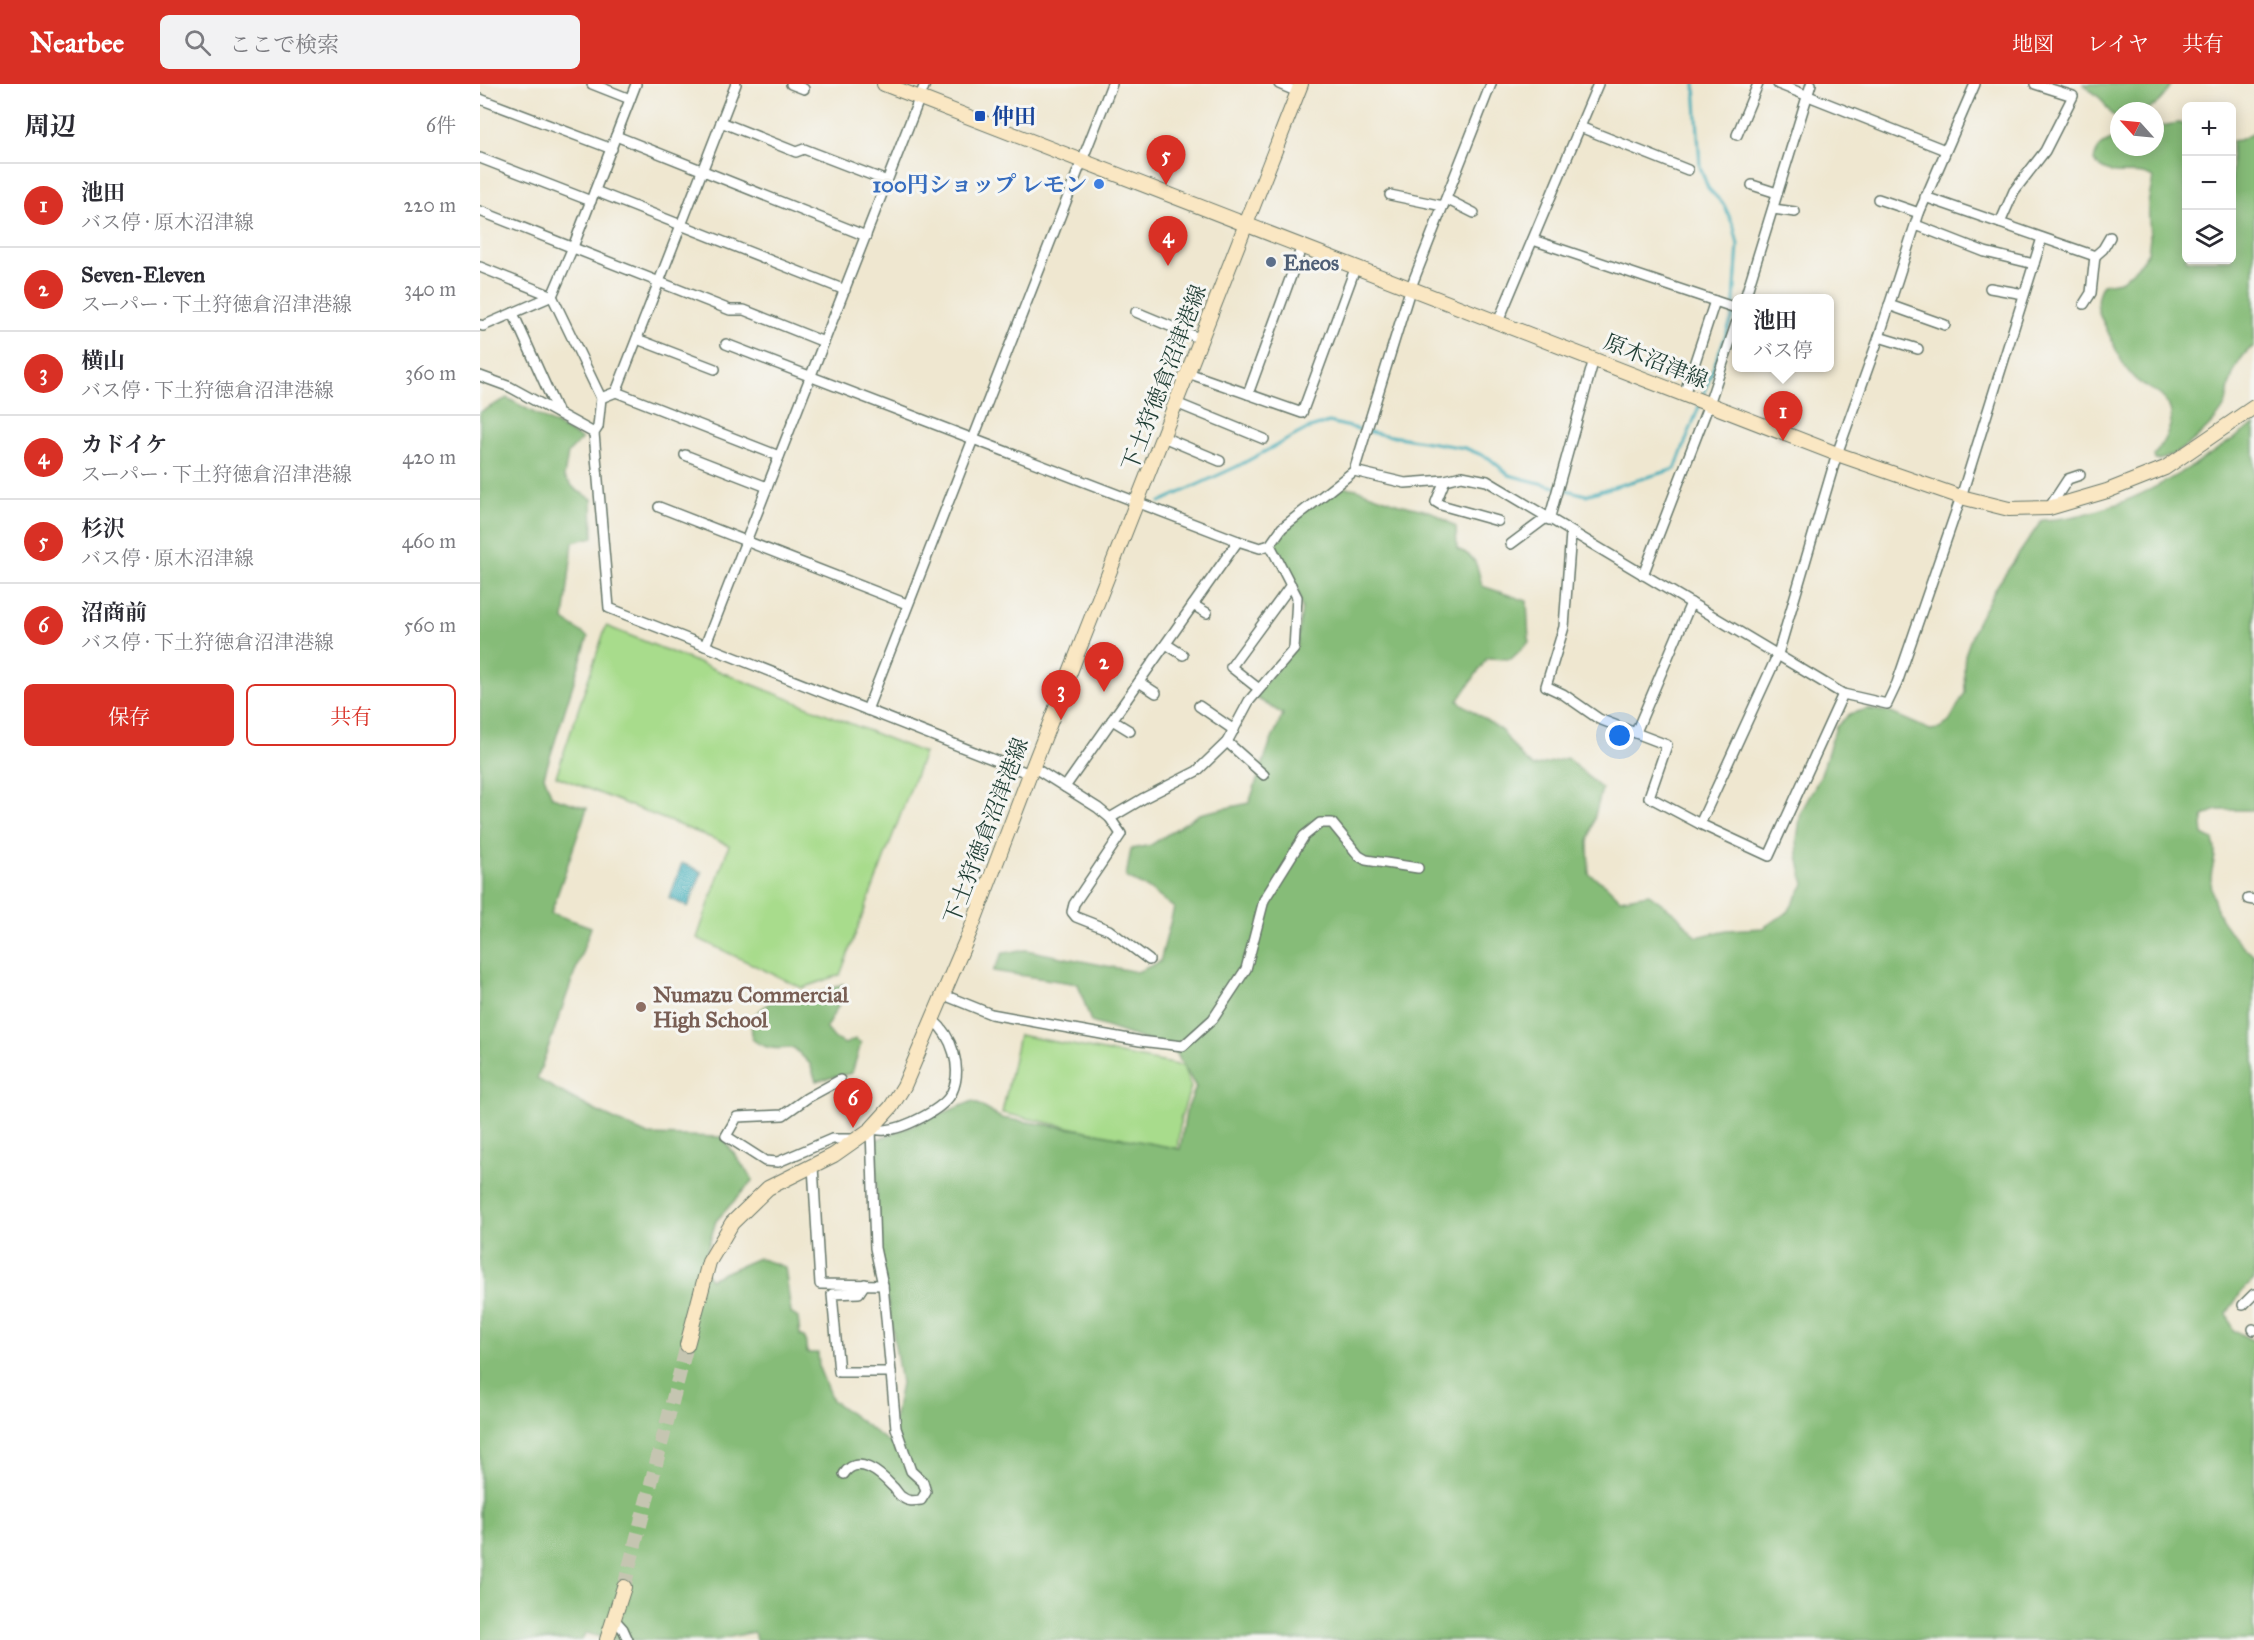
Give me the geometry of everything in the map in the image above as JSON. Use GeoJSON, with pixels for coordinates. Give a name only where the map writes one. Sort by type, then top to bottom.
{"type":"FeatureCollection","features":[{"type":"Feature","properties":{"kind":"main road","name":"原木沼津線"},"geometry":{"type":"LineString","coordinates":[[884,84],[1411,287],[1699,401],[1961,497],[2009,509],[2049,508],[2107,491],[2165,468],[2254,407]]}},
{"type":"Feature","properties":{"kind":"main road"},"geometry":{"type":"LineString","coordinates":[[1246,225],[1299,88]]}},
{"type":"Feature","properties":{"kind":"main road","name":"下土狩徳倉沼津港線"},"geometry":{"type":"LineString","coordinates":[[687,1345],[709,1262],[732,1223],[768,1188],[834,1155],[871,1128],[891,1107],[904,1086],[971,929],[1031,770],[1246,225]]}},
{"type":"Feature","properties":{"kind":"main road"},"geometry":{"type":"LineString","coordinates":[[607,1640],[624,1587]]}},
{"type":"Feature","properties":{"kind":"street"},"geometry":{"type":"LineString","coordinates":[[592,84],[630,99]]}},
{"type":"Feature","properties":{"kind":"street"},"geometry":{"type":"LineString","coordinates":[[481,327],[552,296],[573,248],[636,84]]}},
{"type":"Feature","properties":{"kind":"street"},"geometry":{"type":"LineString","coordinates":[[616,392],[736,84]]}},
{"type":"Feature","properties":{"kind":"street"},"geometry":{"type":"LineString","coordinates":[[791,84],[804,89]]}},
{"type":"Feature","properties":{"kind":"street"},"geometry":{"type":"LineString","coordinates":[[705,646],[925,84]]}},
{"type":"Feature","properties":{"kind":"street"},"geometry":{"type":"LineString","coordinates":[[867,710],[1112,84]]}},
{"type":"Feature","properties":{"kind":"street"},"geometry":{"type":"LineString","coordinates":[[1279,84],[1299,88]]}},
{"type":"Feature","properties":{"kind":"street"},"geometry":{"type":"LineString","coordinates":[[726,344],[1238,541],[1260,548],[1270,545],[1282,528],[1354,471],[1411,287],[1491,84]]}},
{"type":"Feature","properties":{"kind":"street"},"geometry":{"type":"LineString","coordinates":[[1498,322],[1598,84]]}},
{"type":"Feature","properties":{"kind":"street"},"geometry":{"type":"LineString","coordinates":[[1737,135],[1758,84]]}},
{"type":"Feature","properties":{"kind":"street"},"geometry":{"type":"LineString","coordinates":[[1778,84],[1945,150]]}},
{"type":"Feature","properties":{"kind":"street"},"geometry":{"type":"LineString","coordinates":[[1746,294],[1811,84]]}},
{"type":"Feature","properties":{"kind":"street"},"geometry":{"type":"LineString","coordinates":[[1700,824],[1778,654],[1837,453],[1879,337],[1919,213],[1975,84]]}},
{"type":"Feature","properties":{"kind":"street"},"geometry":{"type":"LineString","coordinates":[[2000,224],[2014,191],[2045,151],[2073,96],[2035,84]]}},
{"type":"Feature","properties":{"kind":"street"},"geometry":{"type":"LineString","coordinates":[[480,99],[612,149]]}},
{"type":"Feature","properties":{"kind":"street"},"geometry":{"type":"LineString","coordinates":[[721,122],[796,152],[804,149],[887,182]]}},
{"type":"Feature","properties":{"kind":"street"},"geometry":{"type":"LineString","coordinates":[[1580,127],[1688,170]]}},
{"type":"Feature","properties":{"kind":"street"},"geometry":{"type":"LineString","coordinates":[[616,136],[866,236]]}},
{"type":"Feature","properties":{"kind":"street"},"geometry":{"type":"LineString","coordinates":[[480,158],[591,201]]}},
{"type":"Feature","properties":{"kind":"street"},"geometry":{"type":"LineString","coordinates":[[1752,185],[1777,193]]}},
{"type":"Feature","properties":{"kind":"street"},"geometry":{"type":"LineString","coordinates":[[595,191],[845,290]]}},
{"type":"Feature","properties":{"kind":"street"},"geometry":{"type":"LineString","coordinates":[[1389,195],[1444,202],[1474,213]]}},
{"type":"Feature","properties":{"kind":"street"},"geometry":{"type":"LineString","coordinates":[[1925,197],[2095,256]]}},
{"type":"Feature","properties":{"kind":"street"},"geometry":{"type":"LineString","coordinates":[[1878,199],[1919,213]]}},
{"type":"Feature","properties":{"kind":"street"},"geometry":{"type":"LineString","coordinates":[[1773,209],[1795,212]]}},
{"type":"Feature","properties":{"kind":"street"},"geometry":{"type":"LineString","coordinates":[[480,211],[730,310],[744,310],[824,342]]}},
{"type":"Feature","properties":{"kind":"street"},"geometry":{"type":"LineString","coordinates":[[1916,225],[1985,252],[2034,264]]}},
{"type":"Feature","properties":{"kind":"street"},"geometry":{"type":"LineString","coordinates":[[2084,304],[2091,293],[2095,256],[2103,249],[2110,237]]}},
{"type":"Feature","properties":{"kind":"street"},"geometry":{"type":"LineString","coordinates":[[1354,471],[1405,483],[1445,480],[1462,476],[1487,481],[1570,533],[1843,694],[1887,704],[1897,683],[1961,497],[2042,238]]}},
{"type":"Feature","properties":{"kind":"street"},"geometry":{"type":"LineString","coordinates":[[1533,240],[1732,307]]}},
{"type":"Feature","properties":{"kind":"street"},"geometry":{"type":"LineString","coordinates":[[1248,394],[1302,246]]}},
{"type":"Feature","properties":{"kind":"street"},"geometry":{"type":"LineString","coordinates":[[1188,373],[1302,413],[1356,266]]}},
{"type":"Feature","properties":{"kind":"street"},"geometry":{"type":"LineString","coordinates":[[480,267],[552,296],[601,398],[598,427],[594,433],[609,608],[867,710],[1031,770],[1065,787],[1110,818],[1121,834],[1074,904],[1072,912],[1076,917],[1109,930],[1149,960]]}},
{"type":"Feature","properties":{"kind":"street"},"geometry":{"type":"LineString","coordinates":[[1990,288],[2024,294]]}},
{"type":"Feature","properties":{"kind":"street"},"geometry":{"type":"LineString","coordinates":[[1699,401],[1715,301]]}},
{"type":"Feature","properties":{"kind":"street"},"geometry":{"type":"LineString","coordinates":[[1889,305],[1945,325]]}},
{"type":"Feature","properties":{"kind":"street"},"geometry":{"type":"LineString","coordinates":[[1136,312],[1201,339]]}},
{"type":"Feature","properties":{"kind":"street"},"geometry":{"type":"LineString","coordinates":[[513,313],[558,413]]}},
{"type":"Feature","properties":{"kind":"street"},"geometry":{"type":"LineString","coordinates":[[1643,575],[1699,401],[1732,334]]}},
{"type":"Feature","properties":{"kind":"street"},"geometry":{"type":"LineString","coordinates":[[1879,337],[1918,349]]}},
{"type":"Feature","properties":{"kind":"street"},"geometry":{"type":"LineString","coordinates":[[637,339],[715,369]]}},
{"type":"Feature","properties":{"kind":"street"},"geometry":{"type":"LineString","coordinates":[[1511,544],[1547,519],[1594,359]]}},
{"type":"Feature","properties":{"kind":"street"},"geometry":{"type":"LineString","coordinates":[[480,376],[510,387],[594,433]]}},
{"type":"Feature","properties":{"kind":"street"},"geometry":{"type":"LineString","coordinates":[[601,398],[616,392],[779,456]]}},
{"type":"Feature","properties":{"kind":"street"},"geometry":{"type":"LineString","coordinates":[[1176,403],[1264,439]]}},
{"type":"Feature","properties":{"kind":"street"},"geometry":{"type":"LineString","coordinates":[[1163,437],[1220,461]]}},
{"type":"Feature","properties":{"kind":"street"},"geometry":{"type":"LineString","coordinates":[[685,455],[767,487]]}},
{"type":"Feature","properties":{"kind":"street"},"geometry":{"type":"LineString","coordinates":[[2049,508],[2068,479],[2080,475]]}},
{"type":"Feature","properties":{"kind":"street"},"geometry":{"type":"LineString","coordinates":[[1445,480],[1436,502],[1498,521]]}},
{"type":"Feature","properties":{"kind":"street"},"geometry":{"type":"LineString","coordinates":[[659,507],[907,604]]}},
{"type":"Feature","properties":{"kind":"street"},"geometry":{"type":"LineString","coordinates":[[1570,533],[1564,627],[1546,686],[1563,694],[1599,718],[1667,745],[1649,797],[1769,856],[1843,694]]}},
{"type":"Feature","properties":{"kind":"street"},"geometry":{"type":"LineString","coordinates":[[1065,787],[1238,541]]}},
{"type":"Feature","properties":{"kind":"street"},"geometry":{"type":"LineString","coordinates":[[1110,818],[1197,771],[1227,742],[1249,701],[1293,648],[1297,597],[1270,545]]}},
{"type":"Feature","properties":{"kind":"street"},"geometry":{"type":"LineString","coordinates":[[1259,689],[1231,667],[1292,585]]}},
{"type":"Feature","properties":{"kind":"street"},"geometry":{"type":"LineString","coordinates":[[1636,732],[1691,603]]}},
{"type":"Feature","properties":{"kind":"street"},"geometry":{"type":"LineString","coordinates":[[1194,604],[1207,613]]}},
{"type":"Feature","properties":{"kind":"street"},"geometry":{"type":"LineString","coordinates":[[1166,644],[1183,655]]}},
{"type":"Feature","properties":{"kind":"street"},"geometry":{"type":"LineString","coordinates":[[1139,682],[1156,693]]}},
{"type":"Feature","properties":{"kind":"street"},"geometry":{"type":"LineString","coordinates":[[1200,706],[1234,730]]}},
{"type":"Feature","properties":{"kind":"street"},"geometry":{"type":"LineString","coordinates":[[1112,720],[1130,730]]}},
{"type":"Feature","properties":{"kind":"street"},"geometry":{"type":"LineString","coordinates":[[1227,742],[1264,775]]}},
{"type":"Feature","properties":{"kind":"street"},"geometry":{"type":"LineString","coordinates":[[944,995],[991,1014],[1140,1041],[1183,1046],[1213,1019],[1245,969],[1264,900],[1304,836],[1320,823],[1332,823],[1359,856],[1366,860],[1418,868]]}},
{"type":"Feature","properties":{"kind":"street"},"geometry":{"type":"LineString","coordinates":[[844,1474],[847,1468],[856,1465],[865,1466],[879,1473],[901,1497],[911,1501],[921,1500],[926,1492],[922,1482],[911,1471],[896,1428],[882,1285],[875,1248],[871,1128],[885,1130],[925,1117],[952,1094],[957,1079],[953,1047],[942,1028],[933,1020]]}},
{"type":"Feature","properties":{"kind":"street"},"geometry":{"type":"LineString","coordinates":[[840,1080],[807,1098],[783,1115],[738,1117],[726,1136],[765,1161],[778,1162],[832,1139],[856,1139]]}},
{"type":"Feature","properties":{"kind":"street"},"geometry":{"type":"LineString","coordinates":[[813,1166],[820,1284],[882,1285]]}},
{"type":"Feature","properties":{"kind":"street"},"geometry":{"type":"LineString","coordinates":[[865,1284],[859,1293],[832,1294],[838,1372],[891,1372]]}},
{"type":"Feature","properties":{"kind":"street"},"geometry":{"type":"LineString","coordinates":[[2243,1305],[2254,1294]]}},
{"type":"Feature","properties":{"kind":"street"},"geometry":{"type":"LineString","coordinates":[[615,1620],[623,1629],[628,1640]]}},
{"type":"Feature","properties":{"kind":"green space"},"geometry":{"type":"Polygon","coordinates":[[[2083,84],[2172,84],[2158,102],[2110,102],[2110,112],[2101,99],[2083,84]]]}},
{"type":"Feature","properties":{"kind":"green space"},"geometry":{"type":"Polygon","coordinates":[[[2182,124],[2182,264],[2236,264],[2236,140],[2254,133],[2254,346],[2246,353],[2232,375],[2226,403],[2215,420],[2195,439],[2174,454],[2155,460],[2154,456],[2164,441],[2170,425],[2170,409],[2160,395],[2139,383],[2128,371],[2100,316],[2097,303],[2103,284],[2121,281],[2140,264],[2148,252],[2150,238],[2148,204],[2153,178],[2137,173],[2108,171],[2094,161],[2099,148],[2110,141],[2110,156],[2164,156],[2164,126],[2182,124]]]}},
{"type":"Feature","properties":{"kind":"green space"},"geometry":{"type":"Polygon","coordinates":[[[507,398],[582,439],[568,453],[564,477],[576,490],[592,499],[593,537],[573,542],[564,620],[588,637],[544,776],[552,797],[587,808],[551,913],[591,927],[537,1079],[596,1111],[648,1135],[722,1137],[753,1180],[716,1221],[702,1267],[710,1279],[758,1258],[785,1267],[791,1313],[798,1318],[800,1335],[805,1338],[807,1353],[818,1353],[819,1368],[832,1400],[890,1443],[901,1383],[877,1233],[876,1140],[973,1101],[1001,1118],[1081,1130],[1180,1149],[1186,1112],[1196,1087],[1173,1049],[1091,1022],[1078,984],[993,971],[1003,953],[1026,950],[1137,972],[1160,962],[1174,908],[1149,889],[1126,877],[1131,849],[1151,845],[1199,814],[1249,803],[1283,714],[1253,696],[1297,646],[1302,608],[1296,583],[1270,545],[1291,521],[1336,486],[1357,489],[1399,504],[1432,512],[1456,527],[1457,549],[1469,555],[1476,563],[1482,586],[1527,601],[1529,642],[1511,659],[1487,658],[1458,701],[1501,730],[1521,756],[1533,767],[1567,758],[1602,789],[1588,842],[1589,874],[1606,885],[1620,899],[1649,894],[1676,914],[1697,937],[1727,930],[1763,928],[1788,912],[1804,884],[1797,839],[1801,812],[1820,777],[1836,727],[1850,714],[1867,709],[1889,712],[1930,730],[1939,729],[1949,722],[1965,692],[1965,655],[1976,624],[1997,586],[2042,520],[2071,517],[2100,510],[2154,488],[2205,458],[2254,425],[2254,810],[2216,810],[2204,816],[2202,825],[2203,835],[2213,840],[2215,847],[2211,881],[2215,904],[2230,932],[2254,956],[2254,1280],[2242,1291],[2227,1313],[2233,1330],[2254,1341],[2254,1640],[756,1640],[754,1632],[716,1640],[612,1640],[586,1633],[581,1640],[480,1640],[480,412],[507,398]]]}},
{"type":"Feature","properties":{"kind":"green space"},"geometry":{"type":"Polygon","coordinates":[[[606,626],[924,753],[840,975],[802,988],[697,938],[729,845],[556,776],[606,626]]]}},
{"type":"Feature","properties":{"kind":"green space"},"geometry":{"type":"Polygon","coordinates":[[[843,984],[847,990],[826,1028],[835,1039],[845,1044],[855,1039],[861,1043],[852,1073],[816,1081],[810,1064],[794,1048],[767,1047],[752,1039],[751,1018],[770,1002],[815,995],[843,984]]]}},
{"type":"Feature","properties":{"kind":"green space"},"geometry":{"type":"Polygon","coordinates":[[[1019,1035],[1183,1066],[1191,1087],[1181,1117],[1177,1150],[1002,1113],[1019,1035]]]}},
{"type":"Feature","properties":{"kind":"water"},"geometry":{"type":"Polygon","coordinates":[[[682,863],[702,872],[688,907],[669,898],[682,863]]]}},
{"type":"Feature","properties":{"kind":"waterway"},"geometry":{"type":"LineString","coordinates":[[1695,84],[1700,167],[1708,188],[1724,205],[1734,227],[1738,245],[1735,294]]}},
{"type":"Feature","properties":{"kind":"waterway"},"geometry":{"type":"LineString","coordinates":[[1702,398],[1732,319]]}},
{"type":"Feature","properties":{"kind":"waterway"},"geometry":{"type":"LineString","coordinates":[[1160,502],[1236,467],[1307,429],[1329,422],[1379,434],[1465,448],[1489,458],[1509,475],[1586,495],[1675,469],[1700,404]]}},
{"type":"Feature","properties":{"kind":"tunnel"},"geometry":{"type":"LineString","coordinates":[[624,1587],[687,1345]]}},
{"type":"Feature","properties":{"kind":"place","name":"仲田"},"geometry":{"type":"Point","coordinates":[980,116]}},
{"type":"Feature","properties":{"kind":"place","name":"100円ショップ レモン"},"geometry":{"type":"Point","coordinates":[1099,184]}},
{"type":"Feature","properties":{"kind":"place","name":"杉沢"},"geometry":{"type":"Point","coordinates":[1166,185]}},
{"type":"Feature","properties":{"kind":"place","name":"Eneos"},"geometry":{"type":"Point","coordinates":[1271,262]}},
{"type":"Feature","properties":{"kind":"place","name":"カドイケ"},"geometry":{"type":"Point","coordinates":[1168,266]}},
{"type":"Feature","properties":{"kind":"place","name":"池田"},"geometry":{"type":"Point","coordinates":[1783,441]}},
{"type":"Feature","properties":{"kind":"place","name":"Seven-Eleven"},"geometry":{"type":"Point","coordinates":[1104,692]}},
{"type":"Feature","properties":{"kind":"place","name":"横山"},"geometry":{"type":"Point","coordinates":[1061,720]}},
{"type":"Feature","properties":{"kind":"place","name":"Numazu Commercial High School"},"geometry":{"type":"Point","coordinates":[641,1007]}},
{"type":"Feature","properties":{"kind":"place","name":"沼商前"},"geometry":{"type":"Point","coordinates":[853,1128]}}]}
